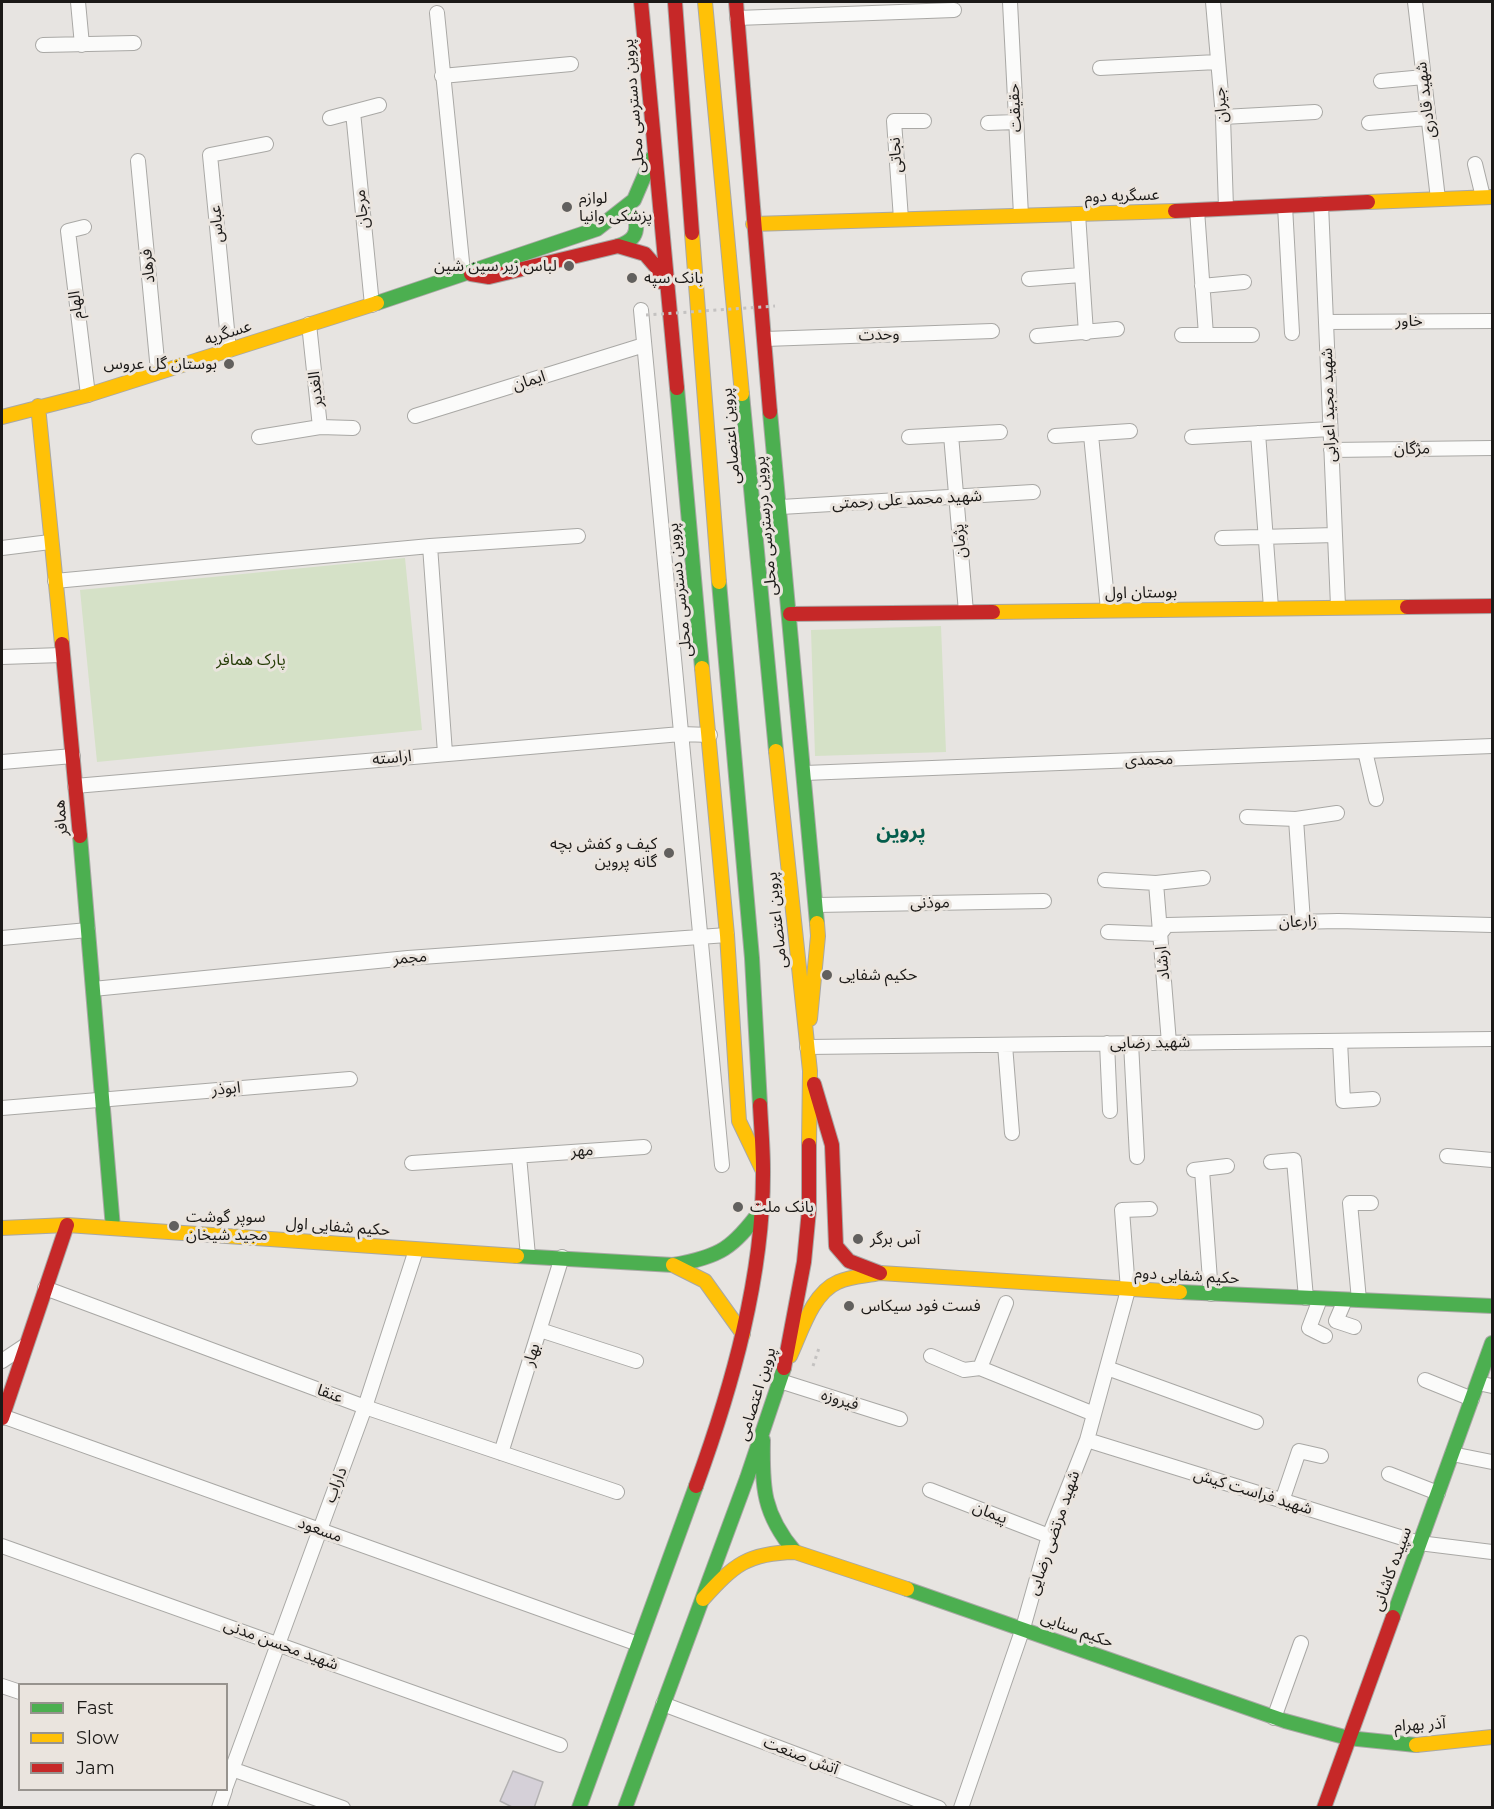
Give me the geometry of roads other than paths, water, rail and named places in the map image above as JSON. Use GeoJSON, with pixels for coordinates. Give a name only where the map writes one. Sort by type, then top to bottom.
{"type":"FeatureCollection","features":[{"type":"Feature","properties":{"kind":"main road","name":"پروین دسترسی محلی"},"geometry":{"type":"LineString","coordinates":[[641,2],[710,735],[727,935],[739,1121],[763,1170]]}},
{"type":"Feature","properties":{"kind":"main road","name":"پروین اعتصامی"},"geometry":{"type":"LineString","coordinates":[[579,1808],[701,1473],[734,1369],[742,1334],[761,1210],[763,1170],[752,958],[725,668],[675,2]]}},
{"type":"Feature","properties":{"kind":"main road","name":"پروین اعتصامی"},"geometry":{"type":"LineString","coordinates":[[625,1808],[782,1375],[804,1262],[812,1140],[810,1071],[785,842],[705,2]]}},
{"type":"Feature","properties":{"kind":"main road","name":"پروین درسترسی محلی"},"geometry":{"type":"LineString","coordinates":[[736,2],[753,224],[816,905],[818,936],[807,1047]]}},
{"type":"Feature","properties":{"kind":"main road","name":"عسگریه"},"geometry":{"type":"LineString","coordinates":[[2,417],[88,395],[372,305],[463,272],[588,232],[616,216],[634,200],[654,151]]}},
{"type":"Feature","properties":{"kind":"main road","name":"عسگریه دوم"},"geometry":{"type":"LineString","coordinates":[[753,224],[1197,210],[1488,197]]}},
{"type":"Feature","properties":{"kind":"main road"},"geometry":{"type":"LineString","coordinates":[[616,216],[627,215],[634,218],[638,226],[636,235],[630,242],[618,246]]}},
{"type":"Feature","properties":{"kind":"main road","name":"عسگریه"},"geometry":{"type":"LineString","coordinates":[[463,272],[489,277],[618,246]]}},
{"type":"Feature","properties":{"kind":"main road"},"geometry":{"type":"LineString","coordinates":[[618,246],[645,254],[657,268],[669,312]]}},
{"type":"Feature","properties":{"kind":"main road","name":"همافر"},"geometry":{"type":"LineString","coordinates":[[38,406],[73,756],[113,1228]]}},
{"type":"Feature","properties":{"kind":"main road","name":"بوستان اول"},"geometry":{"type":"LineString","coordinates":[[790,614],[1492,606]]}},
{"type":"Feature","properties":{"kind":"main road"},"geometry":{"type":"LineString","coordinates":[[810,1071],[832,1145],[833,1222],[836,1246],[849,1261],[880,1273]]}},
{"type":"Feature","properties":{"kind":"main road"},"geometry":{"type":"LineString","coordinates":[[673,1265],[707,1260],[735,1246],[761,1210]]}},
{"type":"Feature","properties":{"kind":"main road"},"geometry":{"type":"LineString","coordinates":[[2,1418],[67,1225]]}},
{"type":"Feature","properties":{"kind":"main road","name":"حکیم شفایی اول"},"geometry":{"type":"LineString","coordinates":[[2,1228],[67,1225],[416,1250],[673,1265]]}},
{"type":"Feature","properties":{"kind":"main road"},"geometry":{"type":"LineString","coordinates":[[673,1265],[705,1281],[742,1334]]}},
{"type":"Feature","properties":{"kind":"main road"},"geometry":{"type":"LineString","coordinates":[[782,1375],[814,1306],[825,1293],[842,1281],[880,1273]]}},
{"type":"Feature","properties":{"kind":"main road","name":"حکیم شفایی دوم"},"geometry":{"type":"LineString","coordinates":[[880,1273],[1128,1290],[1492,1306]]}},
{"type":"Feature","properties":{"kind":"main road","name":"سپیده کاشانی"},"geometry":{"type":"LineString","coordinates":[[1324,1808],[1492,1343]]}},
{"type":"Feature","properties":{"kind":"main road"},"geometry":{"type":"LineString","coordinates":[[764,1429],[762,1476],[765,1508],[776,1531],[795,1552]]}},
{"type":"Feature","properties":{"kind":"main road"},"geometry":{"type":"LineString","coordinates":[[702,1600],[747,1557],[766,1551],[795,1552]]}},
{"type":"Feature","properties":{"kind":"main road","name":"حکیم سنایی"},"geometry":{"type":"LineString","coordinates":[[795,1552],[1023,1628],[1274,1718],[1348,1738]]}},
{"type":"Feature","properties":{"kind":"main road","name":"آذر بهرام"},"geometry":{"type":"LineString","coordinates":[[1348,1738],[1415,1745],[1492,1737]]}},
{"type":"Feature","properties":{"kind":"street"},"geometry":{"type":"LineString","coordinates":[[78,2],[82,45]]}},
{"type":"Feature","properties":{"kind":"street","name":"حقیقت"},"geometry":{"type":"LineString","coordinates":[[1010,2],[1021,215]]}},
{"type":"Feature","properties":{"kind":"street","name":"جیران"},"geometry":{"type":"LineString","coordinates":[[1213,2],[1223,117],[1226,208]]}},
{"type":"Feature","properties":{"kind":"street","name":"شهید قادری"},"geometry":{"type":"LineString","coordinates":[[1415,2],[1438,199]]}},
{"type":"Feature","properties":{"kind":"street"},"geometry":{"type":"LineString","coordinates":[[737,18],[954,9]]}},
{"type":"Feature","properties":{"kind":"street"},"geometry":{"type":"LineString","coordinates":[[437,13],[463,272]]}},
{"type":"Feature","properties":{"kind":"street"},"geometry":{"type":"LineString","coordinates":[[43,45],[134,43]]}},
{"type":"Feature","properties":{"kind":"street"},"geometry":{"type":"LineString","coordinates":[[1100,68],[1217,62]]}},
{"type":"Feature","properties":{"kind":"street"},"geometry":{"type":"LineString","coordinates":[[442,76],[571,64]]}},
{"type":"Feature","properties":{"kind":"street"},"geometry":{"type":"LineString","coordinates":[[1381,81],[1424,77]]}},
{"type":"Feature","properties":{"kind":"street"},"geometry":{"type":"LineString","coordinates":[[330,118],[379,105]]}},
{"type":"Feature","properties":{"kind":"street","name":"مرجان"},"geometry":{"type":"LineString","coordinates":[[353,112],[372,305]]}},
{"type":"Feature","properties":{"kind":"street"},"geometry":{"type":"LineString","coordinates":[[1223,117],[1315,112]]}},
{"type":"Feature","properties":{"kind":"street"},"geometry":{"type":"LineString","coordinates":[[1369,123],[1428,118]]}},
{"type":"Feature","properties":{"kind":"street","name":"نجاتی"},"geometry":{"type":"LineString","coordinates":[[901,219],[894,121],[924,122]]}},
{"type":"Feature","properties":{"kind":"street"},"geometry":{"type":"LineString","coordinates":[[988,123],[1016,122]]}},
{"type":"Feature","properties":{"kind":"street","name":"عباس"},"geometry":{"type":"LineString","coordinates":[[229,350],[210,155],[266,144]]}},
{"type":"Feature","properties":{"kind":"street","name":"فرهاد"},"geometry":{"type":"LineString","coordinates":[[138,161],[158,371]]}},
{"type":"Feature","properties":{"kind":"street"},"geometry":{"type":"LineString","coordinates":[[1475,164],[1488,197]]}},
{"type":"Feature","properties":{"kind":"street","name":"شهید مجید اعرابی"},"geometry":{"type":"LineString","coordinates":[[1321,204],[1338,606]]}},
{"type":"Feature","properties":{"kind":"street"},"geometry":{"type":"LineString","coordinates":[[1285,206],[1293,333]]}},
{"type":"Feature","properties":{"kind":"street"},"geometry":{"type":"LineString","coordinates":[[1197,210],[1206,335]]}},
{"type":"Feature","properties":{"kind":"street"},"geometry":{"type":"LineString","coordinates":[[1078,214],[1086,333]]}},
{"type":"Feature","properties":{"kind":"street","name":"الهام"},"geometry":{"type":"LineString","coordinates":[[84,227],[68,231],[88,395]]}},
{"type":"Feature","properties":{"kind":"street"},"geometry":{"type":"LineString","coordinates":[[1029,279],[1081,274]]}},
{"type":"Feature","properties":{"kind":"street"},"geometry":{"type":"LineString","coordinates":[[1202,286],[1244,282]]}},
{"type":"Feature","properties":{"kind":"street"},"geometry":{"type":"LineString","coordinates":[[644,313],[644,345],[723,1165]]}},
{"type":"Feature","properties":{"kind":"street","name":"خاور"},"geometry":{"type":"LineString","coordinates":[[1326,322],[1492,321]]}},
{"type":"Feature","properties":{"kind":"street","name":"الغدیر"},"geometry":{"type":"LineString","coordinates":[[259,437],[320,427],[309,324]]}},
{"type":"Feature","properties":{"kind":"street"},"geometry":{"type":"LineString","coordinates":[[1037,336],[1117,329]]}},
{"type":"Feature","properties":{"kind":"street","name":"وحدت"},"geometry":{"type":"LineString","coordinates":[[765,339],[992,331]]}},
{"type":"Feature","properties":{"kind":"street"},"geometry":{"type":"LineString","coordinates":[[1182,335],[1252,335]]}},
{"type":"Feature","properties":{"kind":"street","name":"ایمان"},"geometry":{"type":"LineString","coordinates":[[415,416],[644,345]]}},
{"type":"Feature","properties":{"kind":"street"},"geometry":{"type":"LineString","coordinates":[[320,427],[353,428]]}},
{"type":"Feature","properties":{"kind":"street"},"geometry":{"type":"LineString","coordinates":[[1192,436],[1330,429]]}},
{"type":"Feature","properties":{"kind":"street"},"geometry":{"type":"LineString","coordinates":[[1055,436],[1130,431]]}},
{"type":"Feature","properties":{"kind":"street"},"geometry":{"type":"LineString","coordinates":[[909,436],[1000,432]]}},
{"type":"Feature","properties":{"kind":"street"},"geometry":{"type":"LineString","coordinates":[[1258,433],[1271,608]]}},
{"type":"Feature","properties":{"kind":"street","name":"پژمان"},"geometry":{"type":"LineString","coordinates":[[951,435],[966,612]]}},
{"type":"Feature","properties":{"kind":"street"},"geometry":{"type":"LineString","coordinates":[[1091,435],[1108,610]]}},
{"type":"Feature","properties":{"kind":"street","name":"مژگان"},"geometry":{"type":"LineString","coordinates":[[1331,450],[1492,448]]}},
{"type":"Feature","properties":{"kind":"street","name":"شهید محمد علی رحمتی"},"geometry":{"type":"LineString","coordinates":[[780,507],[1033,492]]}},
{"type":"Feature","properties":{"kind":"street"},"geometry":{"type":"LineString","coordinates":[[1222,538],[1335,535]]}},
{"type":"Feature","properties":{"kind":"street"},"geometry":{"type":"LineString","coordinates":[[56,581],[430,546],[578,536]]}},
{"type":"Feature","properties":{"kind":"street"},"geometry":{"type":"LineString","coordinates":[[2,548],[50,542]]}},
{"type":"Feature","properties":{"kind":"street"},"geometry":{"type":"LineString","coordinates":[[430,546],[446,753]]}},
{"type":"Feature","properties":{"kind":"street"},"geometry":{"type":"LineString","coordinates":[[2,657],[62,655]]}},
{"type":"Feature","properties":{"kind":"street","name":"اراسته"},"geometry":{"type":"LineString","coordinates":[[75,786],[681,734],[710,735]]}},
{"type":"Feature","properties":{"kind":"street","name":"محمدی"},"geometry":{"type":"LineString","coordinates":[[805,773],[1492,746]]}},
{"type":"Feature","properties":{"kind":"street"},"geometry":{"type":"LineString","coordinates":[[1365,751],[1376,799]]}},
{"type":"Feature","properties":{"kind":"street"},"geometry":{"type":"LineString","coordinates":[[2,762],[73,756]]}},
{"type":"Feature","properties":{"kind":"street"},"geometry":{"type":"LineString","coordinates":[[1247,817],[1296,819],[1337,813]]}},
{"type":"Feature","properties":{"kind":"street"},"geometry":{"type":"LineString","coordinates":[[1296,819],[1303,922]]}},
{"type":"Feature","properties":{"kind":"street"},"geometry":{"type":"LineString","coordinates":[[1105,880],[1156,883],[1203,878]]}},
{"type":"Feature","properties":{"kind":"street","name":"ارشاد"},"geometry":{"type":"LineString","coordinates":[[1156,883],[1170,1043]]}},
{"type":"Feature","properties":{"kind":"street","name":"موذنی"},"geometry":{"type":"LineString","coordinates":[[816,905],[1044,901]]}},
{"type":"Feature","properties":{"kind":"street","name":"زارعان"},"geometry":{"type":"LineString","coordinates":[[1108,932],[1160,934],[1167,925],[1303,922],[1492,926]]}},
{"type":"Feature","properties":{"kind":"street"},"geometry":{"type":"LineString","coordinates":[[2,938],[87,930]]}},
{"type":"Feature","properties":{"kind":"street","name":"مجمر"},"geometry":{"type":"LineString","coordinates":[[93,989],[408,958],[727,935]]}},
{"type":"Feature","properties":{"kind":"street","name":"شهید رضایی"},"geometry":{"type":"LineString","coordinates":[[807,1047],[1492,1039]]}},
{"type":"Feature","properties":{"kind":"street"},"geometry":{"type":"LineString","coordinates":[[1340,1041],[1343,1101],[1372,1099]]}},
{"type":"Feature","properties":{"kind":"street"},"geometry":{"type":"LineString","coordinates":[[1107,1043],[1110,1111]]}},
{"type":"Feature","properties":{"kind":"street"},"geometry":{"type":"LineString","coordinates":[[1131,1043],[1137,1157]]}},
{"type":"Feature","properties":{"kind":"street"},"geometry":{"type":"LineString","coordinates":[[1005,1045],[1012,1133]]}},
{"type":"Feature","properties":{"kind":"street","name":"ابوذر"},"geometry":{"type":"LineString","coordinates":[[2,1108],[350,1079]]}},
{"type":"Feature","properties":{"kind":"street","name":"مهر"},"geometry":{"type":"LineString","coordinates":[[412,1163],[644,1147]]}},
{"type":"Feature","properties":{"kind":"street"},"geometry":{"type":"LineString","coordinates":[[519,1156],[528,1256]]}},
{"type":"Feature","properties":{"kind":"street"},"geometry":{"type":"LineString","coordinates":[[1447,1156],[1492,1160]]}},
{"type":"Feature","properties":{"kind":"street"},"geometry":{"type":"LineString","coordinates":[[1271,1161],[1294,1160],[1313,1299],[1309,1328],[1324,1336]]}},
{"type":"Feature","properties":{"kind":"street"},"geometry":{"type":"LineString","coordinates":[[1211,1294],[1198,1170],[1227,1166]]}},
{"type":"Feature","properties":{"kind":"street"},"geometry":{"type":"LineString","coordinates":[[1354,1326],[1336,1321],[1352,1300],[1350,1203],[1371,1203]]}},
{"type":"Feature","properties":{"kind":"street","name":"شهید مرتضی رضایی"},"geometry":{"type":"LineString","coordinates":[[961,1808],[1023,1628],[1049,1536],[1090,1426],[1128,1290],[1122,1210],[1150,1209]]}},
{"type":"Feature","properties":{"kind":"street","name":"داراب"},"geometry":{"type":"LineString","coordinates":[[229,1768],[280,1644],[318,1530],[365,1407],[416,1250]]}},
{"type":"Feature","properties":{"kind":"street","name":"بهار"},"geometry":{"type":"LineString","coordinates":[[501,1453],[562,1257]]}},
{"type":"Feature","properties":{"kind":"street","name":"عنقا"},"geometry":{"type":"LineString","coordinates":[[45,1288],[365,1407],[617,1492]]}},
{"type":"Feature","properties":{"kind":"street"},"geometry":{"type":"LineString","coordinates":[[980,1368],[1006,1303]]}},
{"type":"Feature","properties":{"kind":"street"},"geometry":{"type":"LineString","coordinates":[[540,1329],[636,1362]]}},
{"type":"Feature","properties":{"kind":"street"},"geometry":{"type":"LineString","coordinates":[[2,1361],[26,1345]]}},
{"type":"Feature","properties":{"kind":"street","name":"شهید فراست کیش"},"geometry":{"type":"LineString","coordinates":[[931,1356],[964,1370],[980,1368],[1090,1426],[1282,1501],[1419,1543],[1492,1552]]}},
{"type":"Feature","properties":{"kind":"street"},"geometry":{"type":"LineString","coordinates":[[1107,1368],[1256,1422]]}},
{"type":"Feature","properties":{"kind":"street","name":"فیروزه"},"geometry":{"type":"LineString","coordinates":[[782,1375],[900,1419]]}},
{"type":"Feature","properties":{"kind":"street"},"geometry":{"type":"LineString","coordinates":[[1425,1380],[1472,1399]]}},
{"type":"Feature","properties":{"kind":"street"},"geometry":{"type":"LineString","coordinates":[[1478,1383],[1492,1386]]}},
{"type":"Feature","properties":{"kind":"street","name":"مسعود"},"geometry":{"type":"LineString","coordinates":[[2,1418],[638,1644]]}},
{"type":"Feature","properties":{"kind":"street"},"geometry":{"type":"LineString","coordinates":[[1282,1501],[1299,1451],[1321,1456]]}},
{"type":"Feature","properties":{"kind":"street"},"geometry":{"type":"LineString","coordinates":[[1452,1454],[1492,1462]]}},
{"type":"Feature","properties":{"kind":"street"},"geometry":{"type":"LineString","coordinates":[[1389,1474],[1438,1492]]}},
{"type":"Feature","properties":{"kind":"street","name":"پیمان"},"geometry":{"type":"LineString","coordinates":[[930,1490],[1049,1536]]}},
{"type":"Feature","properties":{"kind":"street","name":"شهید محسن مدنی"},"geometry":{"type":"LineString","coordinates":[[2,1546],[560,1745]]}},
{"type":"Feature","properties":{"kind":"street"},"geometry":{"type":"LineString","coordinates":[[1274,1718],[1301,1643]]}},
{"type":"Feature","properties":{"kind":"street"},"geometry":{"type":"LineString","coordinates":[[2,1686],[18,1691]]}},
{"type":"Feature","properties":{"kind":"street","name":"آتش صنعت"},"geometry":{"type":"LineString","coordinates":[[663,1704],[939,1808]]}},
{"type":"Feature","properties":{"kind":"street"},"geometry":{"type":"LineString","coordinates":[[229,1768],[343,1808]]}},
{"type":"Feature","properties":{"kind":"street","name":"داراب"},"geometry":{"type":"LineString","coordinates":[[219,1808],[225,1791]]}},
{"type":"Feature","properties":{"kind":"place","name":"لوازم پزشکی وانیا"},"geometry":{"type":"Point","coordinates":[567,207]}},
{"type":"Feature","properties":{"kind":"place","name":"لباس زیر سین شین"},"geometry":{"type":"Point","coordinates":[569,266]}},
{"type":"Feature","properties":{"kind":"place","name":"بانک سپه"},"geometry":{"type":"Point","coordinates":[632,278]}},
{"type":"Feature","properties":{"kind":"place","name":"بوستان گل عروس"},"geometry":{"type":"Point","coordinates":[229,364]}},
{"type":"Feature","properties":{"kind":"place","name":"کیف و کفش بچه گانه پروین"},"geometry":{"type":"Point","coordinates":[669,853]}},
{"type":"Feature","properties":{"kind":"place","name":"حکیم شفایی"},"geometry":{"type":"Point","coordinates":[827,975]}},
{"type":"Feature","properties":{"kind":"place","name":"بانک ملت"},"geometry":{"type":"Point","coordinates":[738,1207]}},
{"type":"Feature","properties":{"kind":"place","name":"سوپر گوشت مجید شیخان"},"geometry":{"type":"Point","coordinates":[174,1226]}},
{"type":"Feature","properties":{"kind":"place","name":"آس برگر"},"geometry":{"type":"Point","coordinates":[858,1239]}},
{"type":"Feature","properties":{"kind":"place","name":"فست فود سیکاس"},"geometry":{"type":"Point","coordinates":[849,1306]}},
{"type":"Feature","properties":{"kind":"district","name":"پروین"},"geometry":{"type":"Point","coordinates":[901,832]}},
{"type":"Feature","properties":{"kind":"park label","name":"پارک همافر"},"geometry":{"type":"Point","coordinates":[251,660]}}]}
